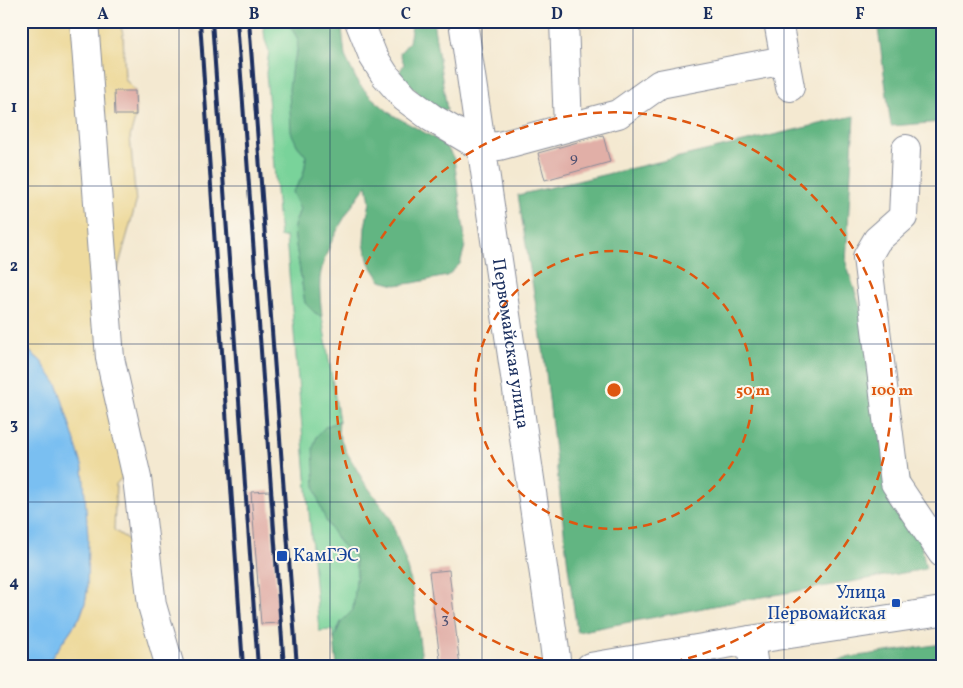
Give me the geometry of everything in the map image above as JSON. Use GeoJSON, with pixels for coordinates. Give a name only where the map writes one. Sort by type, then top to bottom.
{"type":"FeatureCollection","features":[{"type":"Feature","properties":{"kind":"main road"},"geometry":{"type":"LineString","coordinates":[[84,21],[110,358],[137,478],[152,605],[170,667]]}},
{"type":"Feature","properties":{"kind":"main road"},"geometry":{"type":"LineString","coordinates":[[359,21],[373,56],[384,75],[405,98],[432,118],[481,147],[499,146],[618,114],[660,84],[785,60]]}},
{"type":"Feature","properties":{"kind":"main road","name":"Первомайская улица"},"geometry":{"type":"LineString","coordinates":[[463,21],[557,667]]}},
{"type":"Feature","properties":{"kind":"main road"},"geometry":{"type":"LineString","coordinates":[[564,21],[568,127]]}},
{"type":"Feature","properties":{"kind":"main road"},"geometry":{"type":"LineString","coordinates":[[778,21],[790,87]]}},
{"type":"Feature","properties":{"kind":"main road"},"geometry":{"type":"LineString","coordinates":[[906,149],[902,217],[878,240],[867,257],[895,483],[942,553]]}},
{"type":"Feature","properties":{"kind":"main road"},"geometry":{"type":"LineString","coordinates":[[590,667],[750,640],[942,611]]}},
{"type":"Feature","properties":{"kind":"main road"},"geometry":{"type":"LineString","coordinates":[[750,640],[754,667]]}},
{"type":"Feature","properties":{"kind":"green space"},"geometry":{"type":"Polygon","coordinates":[[[263,21],[287,21],[298,39],[297,52],[292,65],[297,145],[306,156],[303,175],[292,192],[300,209],[294,226],[295,239],[305,303],[322,317],[339,421],[325,427],[340,543],[354,556],[357,572],[353,610],[341,622],[334,639],[332,630],[319,631],[286,237],[280,237],[266,73],[269,51],[265,40],[263,21]]]}},
{"type":"Feature","properties":{"kind":"green space"},"geometry":{"type":"Polygon","coordinates":[[[287,21],[338,21],[342,28],[345,56],[358,83],[391,114],[438,140],[448,149],[454,159],[465,246],[460,264],[447,276],[395,285],[381,281],[369,263],[364,244],[370,202],[367,185],[352,205],[326,254],[320,278],[322,317],[305,303],[294,226],[300,209],[292,192],[303,176],[306,156],[297,145],[291,132],[289,89],[298,39],[287,21]]]}},
{"type":"Feature","properties":{"kind":"green space"},"geometry":{"type":"Polygon","coordinates":[[[413,21],[433,21],[447,110],[440,111],[430,106],[399,73],[404,64],[400,53],[409,42],[413,21]]]}},
{"type":"Feature","properties":{"kind":"green space"},"geometry":{"type":"Polygon","coordinates":[[[877,21],[942,21],[942,122],[891,126],[877,21]]]}},
{"type":"Feature","properties":{"kind":"green space"},"geometry":{"type":"Polygon","coordinates":[[[854,116],[846,263],[896,420],[926,569],[745,600],[577,632],[544,355],[518,195],[854,116]]]}},
{"type":"Feature","properties":{"kind":"green space"},"geometry":{"type":"Polygon","coordinates":[[[339,421],[338,433],[346,451],[364,482],[390,517],[405,560],[412,587],[423,667],[337,667],[334,639],[341,622],[353,610],[357,572],[354,556],[340,543],[326,521],[321,508],[315,489],[313,448],[317,436],[325,427],[339,421]]]}},
{"type":"Feature","properties":{"kind":"green space"},"geometry":{"type":"Polygon","coordinates":[[[942,644],[942,667],[781,667],[942,644]]]}},
{"type":"Feature","properties":{"kind":"sand"},"geometry":{"type":"Polygon","coordinates":[[[21,21],[119,21],[123,34],[125,79],[135,91],[136,115],[130,137],[136,203],[112,290],[141,458],[116,484],[114,530],[133,543],[156,667],[45,667],[80,617],[87,591],[41,361],[21,342],[21,21]]]}},
{"type":"Feature","properties":{"kind":"water"},"geometry":{"type":"Polygon","coordinates":[[[21,342],[41,361],[58,386],[83,468],[88,536],[85,603],[80,617],[45,667],[21,667],[21,342]]]}},
{"type":"Feature","properties":{"kind":"building"},"geometry":{"type":"Polygon","coordinates":[[[114,91],[135,91],[136,115],[115,115],[114,91]]]}},
{"type":"Feature","properties":{"kind":"building"},"geometry":{"type":"Polygon","coordinates":[[[603,135],[610,162],[545,180],[538,153],[603,135]]]}},
{"type":"Feature","properties":{"kind":"building"},"geometry":{"type":"Polygon","coordinates":[[[269,491],[279,623],[261,624],[251,492],[269,491]]]}},
{"type":"Feature","properties":{"kind":"building"},"geometry":{"type":"Polygon","coordinates":[[[449,570],[460,667],[441,667],[429,572],[449,570]]]}},
{"type":"Feature","properties":{"kind":"railway"},"geometry":{"type":"LineString","coordinates":[[200,21],[243,667]]}},
{"type":"Feature","properties":{"kind":"railway"},"geometry":{"type":"LineString","coordinates":[[212,21],[258,667]]}},
{"type":"Feature","properties":{"kind":"railway"},"geometry":{"type":"LineString","coordinates":[[237,21],[284,667]]}},
{"type":"Feature","properties":{"kind":"railway"},"geometry":{"type":"LineString","coordinates":[[249,21],[297,667]]}},
{"type":"Feature","properties":{"kind":"place","name":"КамГЭС"},"geometry":{"type":"Point","coordinates":[282,556]}},
{"type":"Feature","properties":{"kind":"place","name":"Улица Первомайская"},"geometry":{"type":"Point","coordinates":[896,603]}}]}
